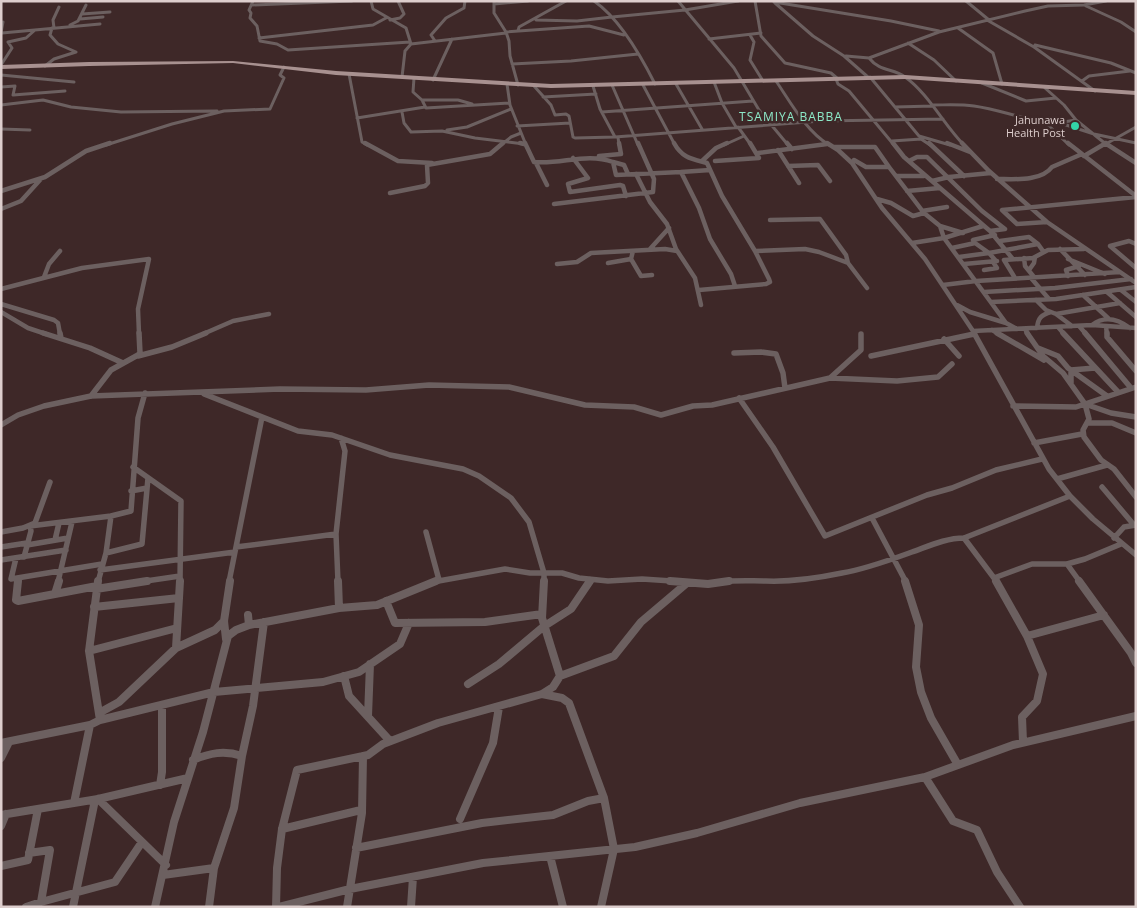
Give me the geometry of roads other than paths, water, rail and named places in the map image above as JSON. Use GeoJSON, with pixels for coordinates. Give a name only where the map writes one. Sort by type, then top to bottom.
{"type":"FeatureCollection","features":[{"type":"Feature","properties":{"kind":"main road"},"geometry":{"type":"LineString","coordinates":[[2,70],[45,66],[232,62],[349,74],[534,86],[905,77],[1136,93]]}},
{"type":"Feature","properties":{"kind":"street"},"geometry":{"type":"LineString","coordinates":[[352,1],[253,3],[249,10],[251,13],[250,18],[257,26],[261,42],[277,44],[288,50],[452,40],[506,32],[588,26],[624,35]]}},
{"type":"Feature","properties":{"kind":"street"},"geometry":{"type":"LineString","coordinates":[[371,1],[373,9],[406,28],[410,43],[405,51],[402,77]]}},
{"type":"Feature","properties":{"kind":"street"},"geometry":{"type":"LineString","coordinates":[[390,20],[400,18],[404,14],[398,1]]}},
{"type":"Feature","properties":{"kind":"street"},"geometry":{"type":"LineString","coordinates":[[436,41],[431,35],[446,18],[464,8],[466,1]]}},
{"type":"Feature","properties":{"kind":"street"},"geometry":{"type":"LineString","coordinates":[[518,85],[506,32],[494,13],[494,3],[528,1]]}},
{"type":"Feature","properties":{"kind":"street"},"geometry":{"type":"LineString","coordinates":[[518,31],[519,27],[536,20],[549,7],[566,1]]}},
{"type":"Feature","properties":{"kind":"street"},"geometry":{"type":"LineString","coordinates":[[594,1],[607,10],[638,54],[655,84]]}},
{"type":"Feature","properties":{"kind":"street"},"geometry":{"type":"LineString","coordinates":[[678,1],[734,68],[769,124],[792,149]]}},
{"type":"Feature","properties":{"kind":"street"},"geometry":{"type":"LineString","coordinates":[[536,20],[577,21],[685,10],[738,1]]}},
{"type":"Feature","properties":{"kind":"street"},"geometry":{"type":"LineString","coordinates":[[755,1],[760,18],[761,33],[785,63],[831,73],[837,79],[838,84],[847,89],[909,161],[924,176],[995,235],[1012,258]]}},
{"type":"Feature","properties":{"kind":"street"},"geometry":{"type":"LineString","coordinates":[[966,1],[988,20],[1028,43],[1095,90]]}},
{"type":"Feature","properties":{"kind":"street"},"geometry":{"type":"LineString","coordinates":[[844,56],[869,58],[941,32],[1037,8],[1084,5],[1106,1]]}},
{"type":"Feature","properties":{"kind":"street"},"geometry":{"type":"LineString","coordinates":[[774,2],[891,21],[941,32]]}},
{"type":"Feature","properties":{"kind":"street"},"geometry":{"type":"LineString","coordinates":[[774,2],[813,36],[844,56],[869,78],[919,136],[935,138],[972,153]]}},
{"type":"Feature","properties":{"kind":"street"},"geometry":{"type":"LineString","coordinates":[[80,19],[86,5]]}},
{"type":"Feature","properties":{"kind":"street"},"geometry":{"type":"LineString","coordinates":[[1084,5],[1121,22],[1136,32]]}},
{"type":"Feature","properties":{"kind":"street"},"geometry":{"type":"LineString","coordinates":[[45,66],[54,59],[76,52],[64,48],[53,40],[50,35],[53,28],[53,20],[59,7]]}},
{"type":"Feature","properties":{"kind":"street"},"geometry":{"type":"LineString","coordinates":[[82,14],[110,12]]}},
{"type":"Feature","properties":{"kind":"street"},"geometry":{"type":"LineString","coordinates":[[70,27],[71,24],[80,19],[103,17]]}},
{"type":"Feature","properties":{"kind":"street"},"geometry":{"type":"LineString","coordinates":[[260,38],[358,27],[373,24],[386,18]]}},
{"type":"Feature","properties":{"kind":"street"},"geometry":{"type":"LineString","coordinates":[[3,22],[1,33],[100,24]]}},
{"type":"Feature","properties":{"kind":"street"},"geometry":{"type":"LineString","coordinates":[[958,28],[995,56],[997,72],[1002,84]]}},
{"type":"Feature","properties":{"kind":"street"},"geometry":{"type":"LineString","coordinates":[[35,30],[26,38],[8,42],[12,48],[2,70],[27,76],[74,82]]}},
{"type":"Feature","properties":{"kind":"street"},"geometry":{"type":"LineString","coordinates":[[709,39],[761,33]]}},
{"type":"Feature","properties":{"kind":"street"},"geometry":{"type":"LineString","coordinates":[[750,35],[754,42],[750,60],[763,81]]}},
{"type":"Feature","properties":{"kind":"street"},"geometry":{"type":"LineString","coordinates":[[434,80],[452,40]]}},
{"type":"Feature","properties":{"kind":"street"},"geometry":{"type":"LineString","coordinates":[[908,43],[934,60],[956,81]]}},
{"type":"Feature","properties":{"kind":"street"},"geometry":{"type":"LineString","coordinates":[[1028,43],[1087,58],[1106,60],[1134,72]]}},
{"type":"Feature","properties":{"kind":"street"},"geometry":{"type":"LineString","coordinates":[[512,64],[571,61],[638,54]]}},
{"type":"Feature","properties":{"kind":"street"},"geometry":{"type":"LineString","coordinates":[[869,58],[876,66],[905,77],[933,106],[957,138],[991,173],[1046,222],[1084,249],[1133,279],[1136,283]]}},
{"type":"Feature","properties":{"kind":"street"},"geometry":{"type":"LineString","coordinates":[[1,106],[40,100],[71,107],[121,112],[270,109],[284,78],[280,75],[284,67]]}},
{"type":"Feature","properties":{"kind":"street"},"geometry":{"type":"LineString","coordinates":[[1082,81],[1089,76],[1134,72]]}},
{"type":"Feature","properties":{"kind":"street"},"geometry":{"type":"LineString","coordinates":[[349,74],[360,140],[398,161],[437,163]]}},
{"type":"Feature","properties":{"kind":"street"},"geometry":{"type":"LineString","coordinates":[[414,78],[413,92],[422,100],[425,108]]}},
{"type":"Feature","properties":{"kind":"street"},"geometry":{"type":"LineString","coordinates":[[776,81],[805,122],[827,144],[852,162],[892,221],[912,243],[942,285],[974,332],[1042,459],[1057,479],[1070,496],[1114,538],[1136,555]]}},
{"type":"Feature","properties":{"kind":"street"},"geometry":{"type":"LineString","coordinates":[[714,82],[722,103],[737,127],[753,145],[759,158],[715,161]]}},
{"type":"Feature","properties":{"kind":"street"},"geometry":{"type":"LineString","coordinates":[[982,83],[1026,100],[1056,98]]}},
{"type":"Feature","properties":{"kind":"street"},"geometry":{"type":"LineString","coordinates":[[507,84],[511,109],[524,144],[547,185]]}},
{"type":"Feature","properties":{"kind":"street"},"geometry":{"type":"LineString","coordinates":[[643,84],[681,156],[708,163],[722,196],[770,282],[699,290]]}},
{"type":"Feature","properties":{"kind":"street"},"geometry":{"type":"LineString","coordinates":[[676,84],[702,129]]}},
{"type":"Feature","properties":{"kind":"street"},"geometry":{"type":"LineString","coordinates":[[554,204],[654,192],[655,183],[612,85]]}},
{"type":"Feature","properties":{"kind":"street"},"geometry":{"type":"LineString","coordinates":[[1,87],[14,86],[13,95],[65,91]]}},
{"type":"Feature","properties":{"kind":"street"},"geometry":{"type":"LineString","coordinates":[[534,86],[550,105],[554,115],[566,114],[573,137],[575,138],[616,137],[805,122],[943,118]]}},
{"type":"Feature","properties":{"kind":"street"},"geometry":{"type":"LineString","coordinates":[[536,163],[621,154],[616,137],[602,112],[593,86]]}},
{"type":"Feature","properties":{"kind":"street"},"geometry":{"type":"LineString","coordinates":[[1045,88],[1076,120],[1106,144],[1136,163]]}},
{"type":"Feature","properties":{"kind":"street"},"geometry":{"type":"LineString","coordinates":[[544,97],[596,94]]}},
{"type":"Feature","properties":{"kind":"street"},"geometry":{"type":"LineString","coordinates":[[422,100],[458,100],[472,104]]}},
{"type":"Feature","properties":{"kind":"street"},"geometry":{"type":"LineString","coordinates":[[602,112],[753,101]]}},
{"type":"Feature","properties":{"kind":"street"},"geometry":{"type":"LineString","coordinates":[[357,118],[425,108],[510,103]]}},
{"type":"Feature","properties":{"kind":"street"},"geometry":{"type":"LineString","coordinates":[[895,107],[975,106],[1046,123],[1063,124],[1094,134],[1136,143]]}},
{"type":"Feature","properties":{"kind":"street"},"geometry":{"type":"LineString","coordinates":[[402,112],[404,123],[410,132],[442,131],[467,127],[511,109]]}},
{"type":"Feature","properties":{"kind":"street"},"geometry":{"type":"LineString","coordinates":[[1,209],[21,201],[41,179],[86,150],[223,111]]}},
{"type":"Feature","properties":{"kind":"street"},"geometry":{"type":"LineString","coordinates":[[1063,124],[1076,120]]}},
{"type":"Feature","properties":{"kind":"street"},"geometry":{"type":"LineString","coordinates":[[517,126],[570,123]]}},
{"type":"Feature","properties":{"kind":"street"},"geometry":{"type":"LineString","coordinates":[[1046,123],[1083,155],[1136,196]]}},
{"type":"Feature","properties":{"kind":"street"},"geometry":{"type":"LineString","coordinates":[[997,178],[1030,178],[1106,144],[1136,127]]}},
{"type":"Feature","properties":{"kind":"street"},"geometry":{"type":"LineString","coordinates":[[1,129],[30,130]]}},
{"type":"Feature","properties":{"kind":"street"},"geometry":{"type":"LineString","coordinates":[[442,131],[475,138],[524,144]]}},
{"type":"Feature","properties":{"kind":"street"},"geometry":{"type":"LineString","coordinates":[[390,193],[426,186],[428,183],[426,166],[490,154],[506,141],[521,133]]}},
{"type":"Feature","properties":{"kind":"street"},"geometry":{"type":"LineString","coordinates":[[702,161],[716,148],[744,136]]}},
{"type":"Feature","properties":{"kind":"street"},"geometry":{"type":"LineString","coordinates":[[892,141],[921,138],[964,176]]}},
{"type":"Feature","properties":{"kind":"street"},"geometry":{"type":"LineString","coordinates":[[758,153],[827,144]]}},
{"type":"Feature","properties":{"kind":"street"},"geometry":{"type":"LineString","coordinates":[[833,147],[875,147],[923,212],[940,226],[962,233]]}},
{"type":"Feature","properties":{"kind":"street"},"geometry":{"type":"LineString","coordinates":[[778,150],[799,183]]}},
{"type":"Feature","properties":{"kind":"street"},"geometry":{"type":"LineString","coordinates":[[595,156],[624,165],[628,174]]}},
{"type":"Feature","properties":{"kind":"street"},"geometry":{"type":"LineString","coordinates":[[909,161],[917,157],[927,157],[982,211],[1005,229],[990,231]]}},
{"type":"Feature","properties":{"kind":"street"},"geometry":{"type":"LineString","coordinates":[[573,158],[588,178],[568,184],[573,202]]}},
{"type":"Feature","properties":{"kind":"street"},"geometry":{"type":"LineString","coordinates":[[854,160],[866,167],[889,167]]}},
{"type":"Feature","properties":{"kind":"street"},"geometry":{"type":"LineString","coordinates":[[613,162],[616,175],[710,170]]}},
{"type":"Feature","properties":{"kind":"street"},"geometry":{"type":"LineString","coordinates":[[788,166],[818,165],[830,181]]}},
{"type":"Feature","properties":{"kind":"street"},"geometry":{"type":"LineString","coordinates":[[681,172],[699,208],[710,239],[730,274],[734,286]]}},
{"type":"Feature","properties":{"kind":"street"},"geometry":{"type":"LineString","coordinates":[[932,181],[948,177],[991,173]]}},
{"type":"Feature","properties":{"kind":"street"},"geometry":{"type":"LineString","coordinates":[[636,174],[650,202],[669,228],[677,251],[692,274],[699,290],[701,305]]}},
{"type":"Feature","properties":{"kind":"street"},"geometry":{"type":"LineString","coordinates":[[897,176],[924,176]]}},
{"type":"Feature","properties":{"kind":"street"},"geometry":{"type":"LineString","coordinates":[[1,191],[41,179]]}},
{"type":"Feature","properties":{"kind":"street"},"geometry":{"type":"LineString","coordinates":[[570,192],[620,185],[623,186],[626,196]]}},
{"type":"Feature","properties":{"kind":"street"},"geometry":{"type":"LineString","coordinates":[[907,191],[940,188]]}},
{"type":"Feature","properties":{"kind":"street"},"geometry":{"type":"LineString","coordinates":[[1046,222],[1017,224],[1002,210],[1136,196]]}},
{"type":"Feature","properties":{"kind":"street"},"geometry":{"type":"LineString","coordinates":[[877,198],[891,203],[913,216],[947,207]]}},
{"type":"Feature","properties":{"kind":"street"},"geometry":{"type":"LineString","coordinates":[[770,220],[820,219],[846,255],[848,263],[866,288]]}},
{"type":"Feature","properties":{"kind":"street"},"geometry":{"type":"LineString","coordinates":[[940,226],[944,238],[1006,323]]}},
{"type":"Feature","properties":{"kind":"street"},"geometry":{"type":"LineString","coordinates":[[912,243],[944,238],[984,226]]}},
{"type":"Feature","properties":{"kind":"street"},"geometry":{"type":"LineString","coordinates":[[650,249],[669,228]]}},
{"type":"Feature","properties":{"kind":"street"},"geometry":{"type":"LineString","coordinates":[[974,243],[973,240],[995,235]]}},
{"type":"Feature","properties":{"kind":"street"},"geometry":{"type":"LineString","coordinates":[[1000,242],[1029,237],[1043,251]]}},
{"type":"Feature","properties":{"kind":"street"},"geometry":{"type":"LineString","coordinates":[[1136,244],[1129,241],[1110,246],[1136,268]]}},
{"type":"Feature","properties":{"kind":"street"},"geometry":{"type":"LineString","coordinates":[[952,248],[974,243],[989,253],[997,268],[984,270]]}},
{"type":"Feature","properties":{"kind":"street"},"geometry":{"type":"LineString","coordinates":[[959,257],[1038,244]]}},
{"type":"Feature","properties":{"kind":"street"},"geometry":{"type":"LineString","coordinates":[[557,264],[577,262],[591,254],[650,249],[677,251]]}},
{"type":"Feature","properties":{"kind":"street"},"geometry":{"type":"LineString","coordinates":[[754,251],[805,249],[848,263]]}},
{"type":"Feature","properties":{"kind":"street"},"geometry":{"type":"LineString","coordinates":[[964,264],[1035,257],[1043,251],[1084,249]]}},
{"type":"Feature","properties":{"kind":"street"},"geometry":{"type":"LineString","coordinates":[[1060,250],[1085,276]]}},
{"type":"Feature","properties":{"kind":"street"},"geometry":{"type":"LineString","coordinates":[[44,277],[49,264],[60,251]]}},
{"type":"Feature","properties":{"kind":"street"},"geometry":{"type":"LineString","coordinates":[[633,251],[631,259],[641,276],[652,275]]}},
{"type":"Feature","properties":{"kind":"street"},"geometry":{"type":"LineString","coordinates":[[1029,270],[1034,263],[1035,257]]}},
{"type":"Feature","properties":{"kind":"street"},"geometry":{"type":"LineString","coordinates":[[1024,258],[1033,278],[1049,299]]}},
{"type":"Feature","properties":{"kind":"street"},"geometry":{"type":"LineString","coordinates":[[1,289],[82,268],[148,259],[138,309],[138,325],[142,350],[138,356]]}},
{"type":"Feature","properties":{"kind":"street"},"geometry":{"type":"LineString","coordinates":[[608,263],[631,259]]}},
{"type":"Feature","properties":{"kind":"street"},"geometry":{"type":"LineString","coordinates":[[1068,259],[1104,274]]}},
{"type":"Feature","properties":{"kind":"street"},"geometry":{"type":"LineString","coordinates":[[1003,261],[1015,278]]}},
{"type":"Feature","properties":{"kind":"street"},"geometry":{"type":"LineString","coordinates":[[1068,276],[1066,270],[1083,264]]}},
{"type":"Feature","properties":{"kind":"street"},"geometry":{"type":"LineString","coordinates":[[942,285],[1009,278],[1085,276],[1120,272]]}},
{"type":"Feature","properties":{"kind":"street"},"geometry":{"type":"LineString","coordinates":[[1009,278],[1016,290]]}},
{"type":"Feature","properties":{"kind":"street"},"geometry":{"type":"LineString","coordinates":[[984,292],[1040,289],[1133,279]]}},
{"type":"Feature","properties":{"kind":"street"},"geometry":{"type":"LineString","coordinates":[[1096,284],[1133,312],[1136,317]]}},
{"type":"Feature","properties":{"kind":"street"},"geometry":{"type":"LineString","coordinates":[[991,302],[1049,299],[1136,288]]}},
{"type":"Feature","properties":{"kind":"street"},"geometry":{"type":"LineString","coordinates":[[1121,290],[1136,302]]}},
{"type":"Feature","properties":{"kind":"street"},"geometry":{"type":"LineString","coordinates":[[1084,295],[1108,318],[1133,328]]}},
{"type":"Feature","properties":{"kind":"street"},"geometry":{"type":"LineString","coordinates":[[1036,300],[1072,326]]}},
{"type":"Feature","properties":{"kind":"street"},"geometry":{"type":"LineString","coordinates":[[1037,328],[1038,319],[1043,314],[1120,303]]}},
{"type":"Feature","properties":{"kind":"street"},"geometry":{"type":"LineString","coordinates":[[1,304],[54,320],[58,323],[61,338]]}},
{"type":"Feature","properties":{"kind":"street"},"geometry":{"type":"LineString","coordinates":[[955,304],[970,312],[1006,323],[1017,329]]}},
{"type":"Feature","properties":{"kind":"street"},"geometry":{"type":"LineString","coordinates":[[1,312],[28,328],[90,348],[123,363]]}},
{"type":"Feature","properties":{"kind":"street"},"geometry":{"type":"LineString","coordinates":[[91,396],[105,376],[123,363],[138,356],[172,347],[233,321],[269,314]]}},
{"type":"Feature","properties":{"kind":"street"},"geometry":{"type":"LineString","coordinates":[[1092,325],[1095,322],[1108,318]]}},
{"type":"Feature","properties":{"kind":"street"},"geometry":{"type":"LineString","coordinates":[[871,356],[974,332],[992,330],[1092,325],[1133,328]]}},
{"type":"Feature","properties":{"kind":"street"},"geometry":{"type":"LineString","coordinates":[[1013,406],[1076,407],[1134,387],[1079,326]]}},
{"type":"Feature","properties":{"kind":"street"},"geometry":{"type":"LineString","coordinates":[[1058,327],[1118,392]]}},
{"type":"Feature","properties":{"kind":"street"},"geometry":{"type":"LineString","coordinates":[[1106,327],[1107,337],[1136,371]]}},
{"type":"Feature","properties":{"kind":"street"},"geometry":{"type":"LineString","coordinates":[[1026,329],[1048,362]]}},
{"type":"Feature","properties":{"kind":"street"},"geometry":{"type":"LineString","coordinates":[[992,330],[1048,362],[1063,373],[1085,404],[1088,421]]}},
{"type":"Feature","properties":{"kind":"street"},"geometry":{"type":"LineString","coordinates":[[830,378],[861,350],[861,334]]}},
{"type":"Feature","properties":{"kind":"street"},"geometry":{"type":"LineString","coordinates":[[944,339],[959,356]]}},
{"type":"Feature","properties":{"kind":"street"},"geometry":{"type":"LineString","coordinates":[[1038,348],[1058,356],[1071,370],[1107,396]]}},
{"type":"Feature","properties":{"kind":"street"},"geometry":{"type":"LineString","coordinates":[[734,353],[761,352],[776,354],[783,373],[785,388]]}},
{"type":"Feature","properties":{"kind":"street"},"geometry":{"type":"LineString","coordinates":[[1,426],[14,416],[73,398],[91,396],[280,389],[366,390],[429,385],[509,387],[585,405],[634,407],[661,415],[692,406],[712,405],[830,378],[872,381],[929,379],[942,375],[952,364]]}},
{"type":"Feature","properties":{"kind":"street"},"geometry":{"type":"LineString","coordinates":[[1071,370],[1095,368]]}},
{"type":"Feature","properties":{"kind":"street"},"geometry":{"type":"LineString","coordinates":[[1070,384],[1071,370]]}},
{"type":"Feature","properties":{"kind":"street"},"geometry":{"type":"LineString","coordinates":[[1,532],[30,526],[111,516],[131,510],[138,418],[145,393]]}},
{"type":"Feature","properties":{"kind":"street"},"geometry":{"type":"LineString","coordinates":[[202,393],[298,431],[341,438],[390,455],[463,469],[511,498],[530,522],[544,574],[543,627],[560,676]]}},
{"type":"Feature","properties":{"kind":"street"},"geometry":{"type":"LineString","coordinates":[[739,398],[773,447],[825,536],[927,494],[952,488],[996,470],[1042,459]]}},
{"type":"Feature","properties":{"kind":"street"},"geometry":{"type":"LineString","coordinates":[[1082,434],[1095,408],[1094,400]]}},
{"type":"Feature","properties":{"kind":"street"},"geometry":{"type":"LineString","coordinates":[[1085,404],[1111,413],[1136,417]]}},
{"type":"Feature","properties":{"kind":"street"},"geometry":{"type":"LineString","coordinates":[[1111,413],[1121,425]]}},
{"type":"Feature","properties":{"kind":"street"},"geometry":{"type":"LineString","coordinates":[[156,907],[174,822],[214,692],[226,639],[224,621],[262,417]]}},
{"type":"Feature","properties":{"kind":"street"},"geometry":{"type":"LineString","coordinates":[[1088,421],[1105,421],[1121,425],[1136,433]]}},
{"type":"Feature","properties":{"kind":"street"},"geometry":{"type":"LineString","coordinates":[[1034,443],[1082,434]]}},
{"type":"Feature","properties":{"kind":"street"},"geometry":{"type":"LineString","coordinates":[[1082,434],[1101,460],[1114,469],[1136,497]]}},
{"type":"Feature","properties":{"kind":"street"},"geometry":{"type":"LineString","coordinates":[[339,608],[336,534],[345,451],[341,438]]}},
{"type":"Feature","properties":{"kind":"street"},"geometry":{"type":"LineString","coordinates":[[1057,479],[1107,465]]}},
{"type":"Feature","properties":{"kind":"street"},"geometry":{"type":"LineString","coordinates":[[133,467],[181,501],[180,576],[176,648]]}},
{"type":"Feature","properties":{"kind":"street"},"geometry":{"type":"LineString","coordinates":[[106,553],[142,544],[148,478]]}},
{"type":"Feature","properties":{"kind":"street"},"geometry":{"type":"LineString","coordinates":[[30,526],[35,523],[50,482]]}},
{"type":"Feature","properties":{"kind":"street"},"geometry":{"type":"LineString","coordinates":[[1102,487],[1135,525]]}},
{"type":"Feature","properties":{"kind":"street"},"geometry":{"type":"LineString","coordinates":[[131,491],[147,488]]}},
{"type":"Feature","properties":{"kind":"street"},"geometry":{"type":"LineString","coordinates":[[226,639],[230,633],[249,625],[339,608],[377,605],[439,580],[505,569],[544,574],[562,573],[592,580],[622,581],[642,579],[708,584],[745,579],[766,581],[801,579],[844,573],[895,558],[936,543],[955,538],[964,538],[1070,496]]}},
{"type":"Feature","properties":{"kind":"street"},"geometry":{"type":"LineString","coordinates":[[99,717],[89,651],[96,587],[106,553],[111,516]]}},
{"type":"Feature","properties":{"kind":"street"},"geometry":{"type":"LineString","coordinates":[[872,518],[895,558],[919,619],[917,676],[928,710],[958,765]]}},
{"type":"Feature","properties":{"kind":"street"},"geometry":{"type":"LineString","coordinates":[[55,594],[72,522]]}},
{"type":"Feature","properties":{"kind":"street"},"geometry":{"type":"LineString","coordinates":[[55,540],[59,523]]}},
{"type":"Feature","properties":{"kind":"street"},"geometry":{"type":"LineString","coordinates":[[1114,538],[1124,527],[1135,525]]}},
{"type":"Feature","properties":{"kind":"street"},"geometry":{"type":"LineString","coordinates":[[24,557],[31,531],[30,526]]}},
{"type":"Feature","properties":{"kind":"street"},"geometry":{"type":"LineString","coordinates":[[426,532],[439,580]]}},
{"type":"Feature","properties":{"kind":"street"},"geometry":{"type":"LineString","coordinates":[[16,558],[10,579],[62,570],[180,559],[336,534]]}},
{"type":"Feature","properties":{"kind":"street"},"geometry":{"type":"LineString","coordinates":[[1,547],[68,538]]}},
{"type":"Feature","properties":{"kind":"street"},"geometry":{"type":"LineString","coordinates":[[964,538],[994,578],[1027,636],[1043,674],[1037,701],[1022,717],[1023,742]]}},
{"type":"Feature","properties":{"kind":"street"},"geometry":{"type":"LineString","coordinates":[[994,578],[1032,564],[1067,564],[1122,544]]}},
{"type":"Feature","properties":{"kind":"street"},"geometry":{"type":"LineString","coordinates":[[1,560],[66,550]]}},
{"type":"Feature","properties":{"kind":"street"},"geometry":{"type":"LineString","coordinates":[[1067,564],[1131,653],[1136,663]]}},
{"type":"Feature","properties":{"kind":"street"},"geometry":{"type":"LineString","coordinates":[[18,578],[16,600],[22,601],[96,587],[180,576]]}},
{"type":"Feature","properties":{"kind":"street"},"geometry":{"type":"LineString","coordinates":[[468,684],[499,664],[543,627],[571,609],[592,580]]}},
{"type":"Feature","properties":{"kind":"street"},"geometry":{"type":"LineString","coordinates":[[687,583],[641,622],[614,656],[560,676],[553,687],[542,694],[438,723],[390,741],[363,756],[297,770],[282,829],[277,868],[278,907],[350,889],[483,862],[635,847],[697,833],[800,803],[925,777],[1023,742],[1136,716]]}},
{"type":"Feature","properties":{"kind":"street"},"geometry":{"type":"LineString","coordinates":[[94,607],[179,598]]}},
{"type":"Feature","properties":{"kind":"street"},"geometry":{"type":"LineString","coordinates":[[386,601],[394,623],[486,622],[542,614]]}},
{"type":"Feature","properties":{"kind":"street"},"geometry":{"type":"LineString","coordinates":[[248,614],[249,625]]}},
{"type":"Feature","properties":{"kind":"street"},"geometry":{"type":"LineString","coordinates":[[1027,636],[1104,615]]}},
{"type":"Feature","properties":{"kind":"street"},"geometry":{"type":"LineString","coordinates":[[1,758],[5,742],[90,725],[129,694],[176,648],[215,630],[224,621]]}},
{"type":"Feature","properties":{"kind":"street"},"geometry":{"type":"LineString","coordinates":[[209,907],[214,868],[234,808],[255,688],[264,622]]}},
{"type":"Feature","properties":{"kind":"street"},"geometry":{"type":"LineString","coordinates":[[99,717],[162,705],[214,692],[322,682],[359,672],[400,644],[409,623]]}},
{"type":"Feature","properties":{"kind":"street"},"geometry":{"type":"LineString","coordinates":[[89,651],[177,628]]}},
{"type":"Feature","properties":{"kind":"street"},"geometry":{"type":"LineString","coordinates":[[368,716],[370,664]]}},
{"type":"Feature","properties":{"kind":"street"},"geometry":{"type":"LineString","coordinates":[[344,676],[349,696],[390,741]]}},
{"type":"Feature","properties":{"kind":"street"},"geometry":{"type":"LineString","coordinates":[[542,694],[562,698],[569,702],[604,798],[614,850],[601,907]]}},
{"type":"Feature","properties":{"kind":"street"},"geometry":{"type":"LineString","coordinates":[[160,784],[162,772],[162,705]]}},
{"type":"Feature","properties":{"kind":"street"},"geometry":{"type":"LineString","coordinates":[[460,819],[493,743],[499,706]]}},
{"type":"Feature","properties":{"kind":"street"},"geometry":{"type":"LineString","coordinates":[[74,803],[90,725]]}},
{"type":"Feature","properties":{"kind":"street"},"geometry":{"type":"LineString","coordinates":[[193,760],[218,751],[242,756]]}},
{"type":"Feature","properties":{"kind":"street"},"geometry":{"type":"LineString","coordinates":[[347,907],[361,810],[364,772],[363,756]]}},
{"type":"Feature","properties":{"kind":"street"},"geometry":{"type":"LineString","coordinates":[[925,777],[953,821],[977,830],[998,872],[1020,907]]}},
{"type":"Feature","properties":{"kind":"street"},"geometry":{"type":"LineString","coordinates":[[1,826],[4,814],[96,800],[188,778]]}},
{"type":"Feature","properties":{"kind":"street"},"geometry":{"type":"LineString","coordinates":[[356,848],[482,823],[554,815],[588,800],[604,798]]}},
{"type":"Feature","properties":{"kind":"street"},"geometry":{"type":"LineString","coordinates":[[96,800],[166,865]]}},
{"type":"Feature","properties":{"kind":"street"},"geometry":{"type":"LineString","coordinates":[[73,907],[96,800]]}},
{"type":"Feature","properties":{"kind":"street"},"geometry":{"type":"LineString","coordinates":[[1,866],[28,860],[38,809]]}},
{"type":"Feature","properties":{"kind":"street"},"geometry":{"type":"LineString","coordinates":[[282,829],[361,810]]}},
{"type":"Feature","properties":{"kind":"street"},"geometry":{"type":"LineString","coordinates":[[26,907],[115,882],[142,842]]}},
{"type":"Feature","properties":{"kind":"street"},"geometry":{"type":"LineString","coordinates":[[29,853],[50,850],[41,902]]}},
{"type":"Feature","properties":{"kind":"street"},"geometry":{"type":"LineString","coordinates":[[550,856],[562,907]]}},
{"type":"Feature","properties":{"kind":"street"},"geometry":{"type":"LineString","coordinates":[[163,875],[214,868]]}},
{"type":"Feature","properties":{"kind":"street"},"geometry":{"type":"LineString","coordinates":[[411,907],[413,876]]}},
{"type":"Feature","properties":{"kind":"place","name":"Jahunawa Health Post"},"geometry":{"type":"Point","coordinates":[1075,126]}},
{"type":"Feature","properties":{"kind":"district","name":"TSAMIYA BABBA"},"geometry":{"type":"Point","coordinates":[791,117]}}]}
